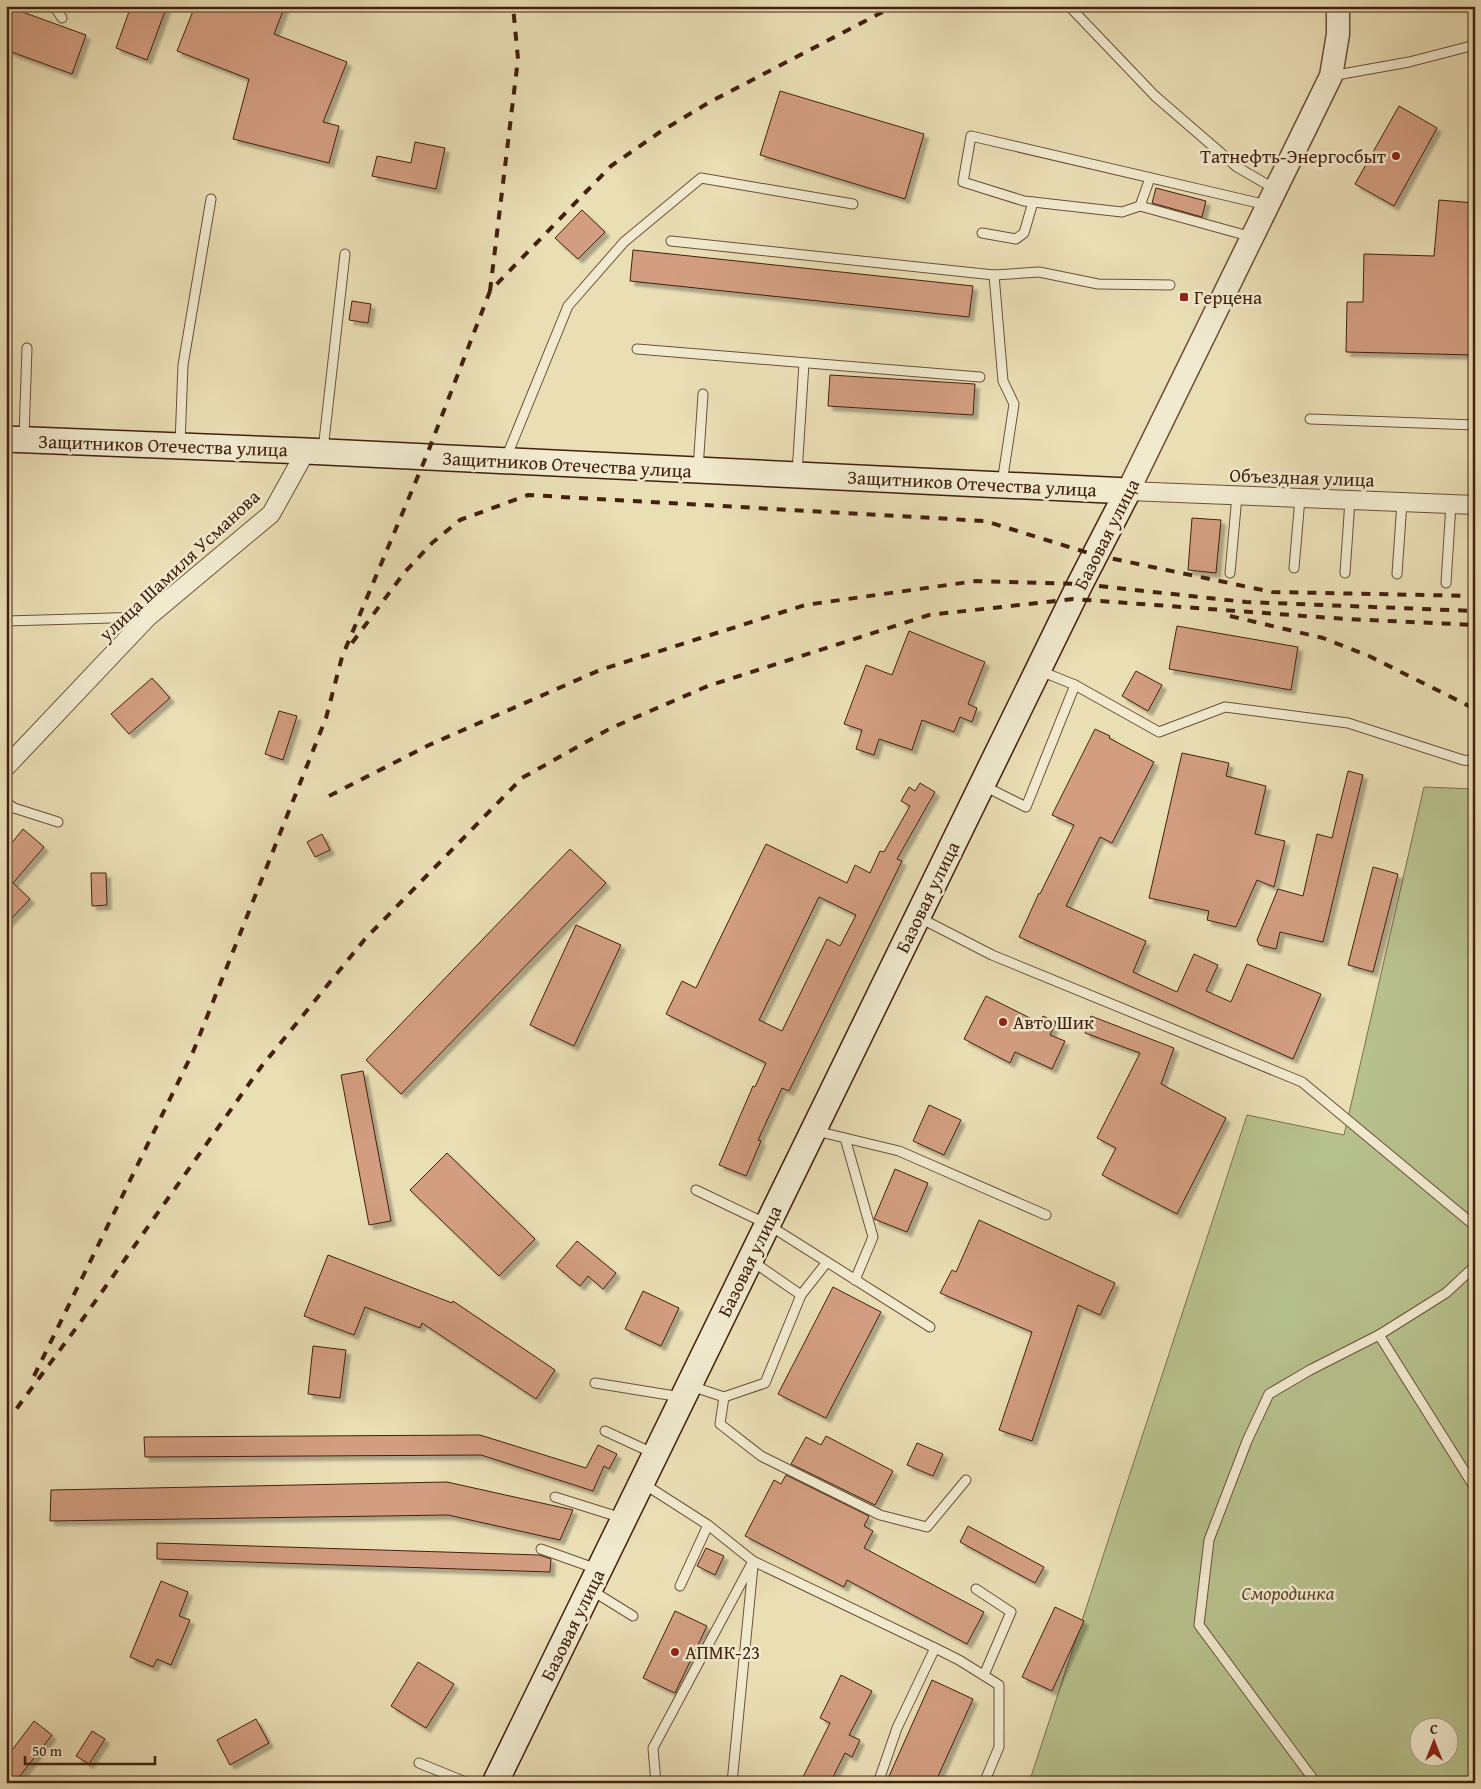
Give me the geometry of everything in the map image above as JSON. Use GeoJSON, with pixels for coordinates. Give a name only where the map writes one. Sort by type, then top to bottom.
{"type":"FeatureCollection","features":[{"type":"Feature","properties":{"kind":"main road","name":"Защитников Отечества улица"},"geometry":{"type":"LineString","coordinates":[[15,439],[1128,491]]}},
{"type":"Feature","properties":{"kind":"main road","name":"Базовая улица"},"geometry":{"type":"LineString","coordinates":[[494,1783],[1094,555],[1128,491]]}},
{"type":"Feature","properties":{"kind":"street","name":"Базовая улица"},"geometry":{"type":"LineString","coordinates":[[1128,491],[1331,76],[1338,34],[1338,6]]}},
{"type":"Feature","properties":{"kind":"street","name":"улица Шамиля Усманова"},"geometry":{"type":"LineString","coordinates":[[6,767],[148,617],[271,514],[314,452]]}},
{"type":"Feature","properties":{"kind":"street","name":"Объездная улица"},"geometry":{"type":"LineString","coordinates":[[1128,491],[1475,505]]}},
{"type":"Feature","properties":{"kind":"lane"},"geometry":{"type":"LineString","coordinates":[[54,6],[62,18]]}},
{"type":"Feature","properties":{"kind":"lane"},"geometry":{"type":"LineString","coordinates":[[1069,6],[1154,96],[1272,198]]}},
{"type":"Feature","properties":{"kind":"lane"},"geometry":{"type":"LineString","coordinates":[[1331,76],[1409,62],[1475,45]]}},
{"type":"Feature","properties":{"kind":"lane"},"geometry":{"type":"LineString","coordinates":[[1253,237],[1140,206],[1122,212],[1024,201],[963,182],[971,136],[1150,178],[1272,198]]}},
{"type":"Feature","properties":{"kind":"lane"},"geometry":{"type":"LineString","coordinates":[[505,461],[568,306],[624,242],[700,178],[853,204]]}},
{"type":"Feature","properties":{"kind":"lane"},"geometry":{"type":"LineString","coordinates":[[1140,206],[1150,178]]}},
{"type":"Feature","properties":{"kind":"lane"},"geometry":{"type":"LineString","coordinates":[[180,446],[183,365],[211,199]]}},
{"type":"Feature","properties":{"kind":"lane"},"geometry":{"type":"LineString","coordinates":[[982,233],[1016,239],[1024,233],[1033,202]]}},
{"type":"Feature","properties":{"kind":"lane"},"geometry":{"type":"LineString","coordinates":[[671,241],[994,275],[1039,272],[1098,284],[1170,285]]}},
{"type":"Feature","properties":{"kind":"lane"},"geometry":{"type":"LineString","coordinates":[[314,452],[345,254]]}},
{"type":"Feature","properties":{"kind":"lane"},"geometry":{"type":"LineString","coordinates":[[994,275],[1004,381],[1014,404],[1001,485]]}},
{"type":"Feature","properties":{"kind":"lane"},"geometry":{"type":"LineString","coordinates":[[15,439],[27,348]]}},
{"type":"Feature","properties":{"kind":"lane"},"geometry":{"type":"LineString","coordinates":[[637,349],[980,377]]}},
{"type":"Feature","properties":{"kind":"lane"},"geometry":{"type":"LineString","coordinates":[[797,475],[804,363]]}},
{"type":"Feature","properties":{"kind":"lane"},"geometry":{"type":"LineString","coordinates":[[698,470],[703,394]]}},
{"type":"Feature","properties":{"kind":"lane"},"geometry":{"type":"LineString","coordinates":[[1310,420],[1475,425]]}},
{"type":"Feature","properties":{"kind":"lane"},"geometry":{"type":"LineString","coordinates":[[1230,573],[1237,496]]}},
{"type":"Feature","properties":{"kind":"lane"},"geometry":{"type":"LineString","coordinates":[[1294,568],[1300,498]]}},
{"type":"Feature","properties":{"kind":"lane"},"geometry":{"type":"LineString","coordinates":[[1345,573],[1350,500]]}},
{"type":"Feature","properties":{"kind":"lane"},"geometry":{"type":"LineString","coordinates":[[1397,574],[1402,502]]}},
{"type":"Feature","properties":{"kind":"lane"},"geometry":{"type":"LineString","coordinates":[[1446,583],[1451,504]]}},
{"type":"Feature","properties":{"kind":"lane"},"geometry":{"type":"LineString","coordinates":[[6,621],[148,617]]}},
{"type":"Feature","properties":{"kind":"lane"},"geometry":{"type":"LineString","coordinates":[[1038,670],[1075,685],[1159,732],[1225,707],[1348,723],[1454,757],[1475,761]]}},
{"type":"Feature","properties":{"kind":"lane"},"geometry":{"type":"LineString","coordinates":[[982,785],[1026,807],[1075,685]]}},
{"type":"Feature","properties":{"kind":"lane"},"geometry":{"type":"LineString","coordinates":[[6,802],[14,808],[58,822]]}},
{"type":"Feature","properties":{"kind":"lane"},"geometry":{"type":"LineString","coordinates":[[917,917],[992,955],[1302,1082],[1475,1226]]}},
{"type":"Feature","properties":{"kind":"lane"},"geometry":{"type":"LineString","coordinates":[[813,1130],[899,1151],[1046,1215]]}},
{"type":"Feature","properties":{"kind":"lane"},"geometry":{"type":"LineString","coordinates":[[845,1138],[873,1237],[855,1280]]}},
{"type":"Feature","properties":{"kind":"lane"},"geometry":{"type":"LineString","coordinates":[[696,1190],[767,1224],[930,1326]]}},
{"type":"Feature","properties":{"kind":"lane"},"geometry":{"type":"LineString","coordinates":[[750,1260],[801,1295]]}},
{"type":"Feature","properties":{"kind":"lane"},"geometry":{"type":"LineString","coordinates":[[595,1383],[686,1391],[724,1397],[765,1383],[801,1295],[827,1262]]}},
{"type":"Feature","properties":{"kind":"lane"},"geometry":{"type":"LineString","coordinates":[[1316,1783],[1199,1625],[1209,1540],[1247,1441],[1269,1394],[1310,1370],[1379,1335],[1446,1293],[1475,1266]]}},
{"type":"Feature","properties":{"kind":"lane"},"geometry":{"type":"LineString","coordinates":[[1379,1335],[1475,1488]]}},
{"type":"Feature","properties":{"kind":"lane"},"geometry":{"type":"LineString","coordinates":[[724,1397],[720,1424],[761,1456],[880,1515],[927,1527],[966,1480]]}},
{"type":"Feature","properties":{"kind":"lane"},"geometry":{"type":"LineString","coordinates":[[606,1431],[655,1454]]}},
{"type":"Feature","properties":{"kind":"lane"},"geometry":{"type":"LineString","coordinates":[[641,1482],[708,1525],[753,1561],[936,1648],[999,1684],[999,1747],[984,1783]]}},
{"type":"Feature","properties":{"kind":"lane"},"geometry":{"type":"LineString","coordinates":[[555,1497],[624,1518]]}},
{"type":"Feature","properties":{"kind":"lane"},"geometry":{"type":"LineString","coordinates":[[680,1586],[708,1525]]}},
{"type":"Feature","properties":{"kind":"lane"},"geometry":{"type":"LineString","coordinates":[[541,1549],[594,1579],[633,1616]]}},
{"type":"Feature","properties":{"kind":"lane"},"geometry":{"type":"LineString","coordinates":[[656,1783],[653,1748],[753,1561]]}},
{"type":"Feature","properties":{"kind":"lane"},"geometry":{"type":"LineString","coordinates":[[732,1783],[753,1561]]}},
{"type":"Feature","properties":{"kind":"lane"},"geometry":{"type":"LineString","coordinates":[[976,1589],[1011,1612],[984,1675]]}},
{"type":"Feature","properties":{"kind":"lane"},"geometry":{"type":"LineString","coordinates":[[878,1783],[897,1728],[936,1648]]}},
{"type":"Feature","properties":{"kind":"lane"},"geometry":{"type":"LineString","coordinates":[[419,1763],[468,1783]]}},
{"type":"Feature","properties":{"kind":"green space","name":"Смородинка"},"geometry":{"type":"Polygon","coordinates":[[[1424,787],[1475,789],[1475,1783],[1029,1783],[1247,1115],[1344,1135],[1424,787]]]}},
{"type":"Feature","properties":{"kind":"building"},"geometry":{"type":"Polygon","coordinates":[[[6,6],[86,35],[72,74],[6,50],[6,6]]]}},
{"type":"Feature","properties":{"kind":"building"},"geometry":{"type":"Polygon","coordinates":[[[131,6],[167,6],[147,60],[116,48],[131,6]]]}},
{"type":"Feature","properties":{"kind":"building"},"geometry":{"type":"Polygon","coordinates":[[[195,6],[285,6],[274,34],[347,62],[323,122],[339,126],[329,163],[233,139],[249,79],[177,51],[195,6]]]}},
{"type":"Feature","properties":{"kind":"building"},"geometry":{"type":"Polygon","coordinates":[[[780,91],[924,134],[905,199],[760,155],[780,91]]]}},
{"type":"Feature","properties":{"kind":"building","name":"Татнефть-Энергосбыт"},"geometry":{"type":"Polygon","coordinates":[[[1399,106],[1437,128],[1394,206],[1355,184],[1399,106]]]}},
{"type":"Feature","properties":{"kind":"building"},"geometry":{"type":"Polygon","coordinates":[[[415,142],[445,148],[436,189],[372,176],[377,156],[411,163],[415,142]]]}},
{"type":"Feature","properties":{"kind":"building"},"geometry":{"type":"Polygon","coordinates":[[[1156,188],[1206,201],[1202,217],[1152,203],[1156,188]]]}},
{"type":"Feature","properties":{"kind":"building"},"geometry":{"type":"Polygon","coordinates":[[[1439,200],[1475,203],[1475,355],[1346,352],[1347,302],[1363,302],[1364,254],[1434,256],[1439,200]]]}},
{"type":"Feature","properties":{"kind":"building"},"geometry":{"type":"Polygon","coordinates":[[[582,210],[605,232],[578,259],[555,238],[582,210]]]}},
{"type":"Feature","properties":{"kind":"building"},"geometry":{"type":"Polygon","coordinates":[[[633,250],[973,286],[969,317],[630,281],[633,250]]]}},
{"type":"Feature","properties":{"kind":"building"},"geometry":{"type":"Polygon","coordinates":[[[352,301],[371,304],[368,323],[349,320],[352,301]]]}},
{"type":"Feature","properties":{"kind":"building"},"geometry":{"type":"Polygon","coordinates":[[[830,375],[975,384],[973,415],[828,406],[830,375]]]}},
{"type":"Feature","properties":{"kind":"building"},"geometry":{"type":"Polygon","coordinates":[[[1192,518],[1221,520],[1216,573],[1188,570],[1192,518]]]}},
{"type":"Feature","properties":{"kind":"building"},"geometry":{"type":"Polygon","coordinates":[[[1177,626],[1298,647],[1291,690],[1169,669],[1177,626]]]}},
{"type":"Feature","properties":{"kind":"building"},"geometry":{"type":"Polygon","coordinates":[[[909,631],[985,662],[968,704],[977,708],[972,722],[960,717],[954,732],[922,720],[912,750],[879,739],[874,755],[856,749],[862,730],[844,724],[866,665],[892,675],[909,631]]]}},
{"type":"Feature","properties":{"kind":"building"},"geometry":{"type":"Polygon","coordinates":[[[1136,671],[1162,685],[1148,711],[1122,696],[1136,671]]]}},
{"type":"Feature","properties":{"kind":"building"},"geometry":{"type":"Polygon","coordinates":[[[152,678],[170,698],[129,734],[111,714],[152,678]]]}},
{"type":"Feature","properties":{"kind":"building"},"geometry":{"type":"Polygon","coordinates":[[[279,711],[297,716],[283,760],[265,754],[279,711]]]}},
{"type":"Feature","properties":{"kind":"building"},"geometry":{"type":"Polygon","coordinates":[[[1095,729],[1154,762],[1112,843],[1100,837],[1066,906],[1146,941],[1133,972],[1177,992],[1194,954],[1218,965],[1206,991],[1231,1002],[1247,964],[1321,994],[1293,1059],[1019,937],[1074,825],[1052,815],[1095,729]]]}},
{"type":"Feature","properties":{"kind":"building"},"geometry":{"type":"Polygon","coordinates":[[[1182,753],[1229,763],[1226,776],[1266,786],[1255,834],[1285,841],[1274,887],[1257,880],[1236,927],[1207,920],[1209,911],[1149,898],[1182,753]]]}},
{"type":"Feature","properties":{"kind":"building"},"geometry":{"type":"Polygon","coordinates":[[[1348,771],[1363,775],[1323,942],[1280,932],[1276,949],[1259,945],[1257,940],[1278,889],[1303,896],[1317,834],[1332,838],[1348,771]]]}},
{"type":"Feature","properties":{"kind":"building"},"geometry":{"type":"Polygon","coordinates":[[[920,783],[935,792],[897,859],[902,861],[789,1091],[782,1088],[758,1140],[761,1141],[746,1176],[719,1165],[753,1086],[755,1087],[766,1063],[666,1014],[682,981],[696,988],[766,844],[847,883],[855,865],[870,873],[880,851],[884,852],[910,806],[901,801],[909,787],[915,791],[920,783]],[[819,897],[759,1020],[782,1031],[827,939],[840,946],[856,915],[819,897]]]}},
{"type":"Feature","properties":{"kind":"building"},"geometry":{"type":"Polygon","coordinates":[[[23,829],[44,847],[13,883],[30,899],[6,924],[6,850],[23,829]]]}},
{"type":"Feature","properties":{"kind":"building"},"geometry":{"type":"Polygon","coordinates":[[[322,834],[330,850],[315,857],[307,842],[322,834]]]}},
{"type":"Feature","properties":{"kind":"building"},"geometry":{"type":"Polygon","coordinates":[[[570,849],[606,883],[401,1094],[366,1060],[570,849]]]}},
{"type":"Feature","properties":{"kind":"building"},"geometry":{"type":"Polygon","coordinates":[[[1373,867],[1398,874],[1373,972],[1348,965],[1373,867]]]}},
{"type":"Feature","properties":{"kind":"building"},"geometry":{"type":"Polygon","coordinates":[[[91,873],[106,873],[107,905],[92,906],[91,873]]]}},
{"type":"Feature","properties":{"kind":"building"},"geometry":{"type":"Polygon","coordinates":[[[576,925],[621,945],[574,1046],[530,1025],[576,925]]]}},
{"type":"Feature","properties":{"kind":"building"},"geometry":{"type":"Polygon","coordinates":[[[986,996],[1040,1023],[1043,1016],[1056,1022],[1050,1035],[1065,1041],[1052,1069],[1015,1052],[1010,1063],[964,1039],[986,996]]]}},
{"type":"Feature","properties":{"kind":"building"},"geometry":{"type":"Polygon","coordinates":[[[1091,1016],[1174,1048],[1161,1084],[1226,1118],[1177,1214],[1102,1175],[1116,1148],[1097,1138],[1140,1053],[1085,1033],[1091,1016]]]}},
{"type":"Feature","properties":{"kind":"building"},"geometry":{"type":"Polygon","coordinates":[[[363,1071],[391,1221],[369,1225],[341,1075],[363,1071]]]}},
{"type":"Feature","properties":{"kind":"building"},"geometry":{"type":"Polygon","coordinates":[[[929,1105],[961,1120],[944,1155],[913,1141],[929,1105]]]}},
{"type":"Feature","properties":{"kind":"building"},"geometry":{"type":"Polygon","coordinates":[[[447,1153],[535,1239],[499,1276],[410,1190],[447,1153]]]}},
{"type":"Feature","properties":{"kind":"building"},"geometry":{"type":"Polygon","coordinates":[[[895,1169],[928,1183],[907,1232],[874,1219],[895,1169]]]}},
{"type":"Feature","properties":{"kind":"building"},"geometry":{"type":"Polygon","coordinates":[[[979,1220],[1115,1283],[1100,1315],[1078,1305],[1032,1441],[999,1430],[1032,1332],[940,1293],[952,1270],[956,1272],[979,1220]]]}},
{"type":"Feature","properties":{"kind":"building"},"geometry":{"type":"Polygon","coordinates":[[[577,1241],[616,1273],[603,1289],[588,1276],[580,1286],[556,1266],[577,1241]]]}},
{"type":"Feature","properties":{"kind":"building"},"geometry":{"type":"Polygon","coordinates":[[[328,1255],[452,1303],[453,1301],[555,1370],[536,1399],[422,1323],[420,1328],[365,1307],[354,1335],[304,1316],[328,1255]]]}},
{"type":"Feature","properties":{"kind":"building"},"geometry":{"type":"Polygon","coordinates":[[[833,1287],[881,1312],[826,1418],[778,1394],[833,1287]]]}},
{"type":"Feature","properties":{"kind":"building"},"geometry":{"type":"Polygon","coordinates":[[[643,1291],[679,1308],[661,1346],[625,1329],[643,1291]]]}},
{"type":"Feature","properties":{"kind":"building"},"geometry":{"type":"Polygon","coordinates":[[[313,1346],[346,1350],[340,1398],[308,1394],[313,1346]]]}},
{"type":"Feature","properties":{"kind":"building"},"geometry":{"type":"Polygon","coordinates":[[[480,1435],[586,1468],[598,1445],[617,1454],[609,1469],[604,1466],[593,1491],[481,1455],[145,1457],[144,1437],[480,1435]]]}},
{"type":"Feature","properties":{"kind":"building"},"geometry":{"type":"Polygon","coordinates":[[[826,1436],[893,1471],[875,1505],[791,1464],[806,1437],[821,1445],[826,1436]]]}},
{"type":"Feature","properties":{"kind":"building"},"geometry":{"type":"Polygon","coordinates":[[[917,1443],[943,1454],[933,1476],[907,1465],[917,1443]]]}},
{"type":"Feature","properties":{"kind":"building"},"geometry":{"type":"Polygon","coordinates":[[[786,1475],[869,1516],[864,1526],[873,1531],[864,1548],[984,1612],[967,1644],[847,1580],[844,1587],[745,1536],[774,1480],[781,1484],[786,1475]]]}},
{"type":"Feature","properties":{"kind":"building"},"geometry":{"type":"Polygon","coordinates":[[[447,1482],[573,1510],[560,1540],[448,1515],[50,1521],[51,1490],[447,1482]]]}},
{"type":"Feature","properties":{"kind":"building"},"geometry":{"type":"Polygon","coordinates":[[[968,1526],[1044,1567],[1035,1583],[960,1542],[968,1526]]]}},
{"type":"Feature","properties":{"kind":"building"},"geometry":{"type":"Polygon","coordinates":[[[157,1543],[539,1555],[551,1559],[550,1572],[157,1559],[157,1543]]]}},
{"type":"Feature","properties":{"kind":"building"},"geometry":{"type":"Polygon","coordinates":[[[706,1548],[724,1556],[715,1575],[697,1566],[706,1548]]]}},
{"type":"Feature","properties":{"kind":"building"},"geometry":{"type":"Polygon","coordinates":[[[161,1581],[188,1592],[179,1616],[190,1620],[171,1665],[157,1659],[153,1667],[130,1657],[161,1581]]]}},
{"type":"Feature","properties":{"kind":"building"},"geometry":{"type":"Polygon","coordinates":[[[1055,1607],[1084,1621],[1052,1691],[1022,1677],[1055,1607]]]}},
{"type":"Feature","properties":{"kind":"building","name":"АПМК-23"},"geometry":{"type":"Polygon","coordinates":[[[675,1611],[707,1626],[675,1693],[643,1678],[675,1611]]]}},
{"type":"Feature","properties":{"kind":"building"},"geometry":{"type":"Polygon","coordinates":[[[418,1662],[454,1684],[426,1728],[391,1706],[418,1662]]]}},
{"type":"Feature","properties":{"kind":"building"},"geometry":{"type":"Polygon","coordinates":[[[841,1675],[872,1691],[849,1735],[860,1740],[852,1757],[845,1753],[830,1783],[800,1783],[830,1723],[820,1718],[841,1675]]]}},
{"type":"Feature","properties":{"kind":"building"},"geometry":{"type":"Polygon","coordinates":[[[932,1680],[973,1699],[935,1783],[886,1783],[932,1680]]]}},
{"type":"Feature","properties":{"kind":"building"},"geometry":{"type":"Polygon","coordinates":[[[256,1719],[269,1743],[230,1765],[217,1740],[256,1719]]]}},
{"type":"Feature","properties":{"kind":"building"},"geometry":{"type":"Polygon","coordinates":[[[34,1721],[52,1735],[16,1781],[6,1774],[6,1758],[34,1721]]]}},
{"type":"Feature","properties":{"kind":"building"},"geometry":{"type":"Polygon","coordinates":[[[92,1731],[105,1739],[89,1764],[76,1756],[92,1731]]]}},
{"type":"Feature","properties":{"kind":"railway"},"geometry":{"type":"LineString","coordinates":[[490,291],[518,59],[513,6]]}},
{"type":"Feature","properties":{"kind":"railway"},"geometry":{"type":"LineString","coordinates":[[34,1376],[193,1052],[326,718],[342,657],[426,457],[490,291],[611,166],[660,132],[708,103],[894,6]]}},
{"type":"Feature","properties":{"kind":"railway"},"geometry":{"type":"LineString","coordinates":[[352,643],[404,573],[432,543],[460,520],[528,495],[985,521],[1095,555],[1272,592],[1475,596]]}},
{"type":"Feature","properties":{"kind":"railway"},"geometry":{"type":"LineString","coordinates":[[329,796],[429,745],[600,670],[805,605],[976,581],[1080,584],[1246,602],[1475,611]]}},
{"type":"Feature","properties":{"kind":"railway"},"geometry":{"type":"LineString","coordinates":[[6,1423],[82,1320],[261,1067],[365,939],[522,778],[611,728],[708,686],[929,615],[1073,599],[1346,619],[1475,625]]}},
{"type":"Feature","properties":{"kind":"railway"},"geometry":{"type":"LineString","coordinates":[[1230,616],[1323,638],[1369,656],[1475,709]]}},
{"type":"Feature","properties":{"kind":"place","name":"Татнефть-Энергосбыт"},"geometry":{"type":"Point","coordinates":[1396,156]}},
{"type":"Feature","properties":{"kind":"place","name":"Герцена"},"geometry":{"type":"Point","coordinates":[1184,297]}},
{"type":"Feature","properties":{"kind":"place","name":"Авто Шик"},"geometry":{"type":"Point","coordinates":[1003,1022]}},
{"type":"Feature","properties":{"kind":"place","name":"АПМК-23"},"geometry":{"type":"Point","coordinates":[675,1652]}}]}
